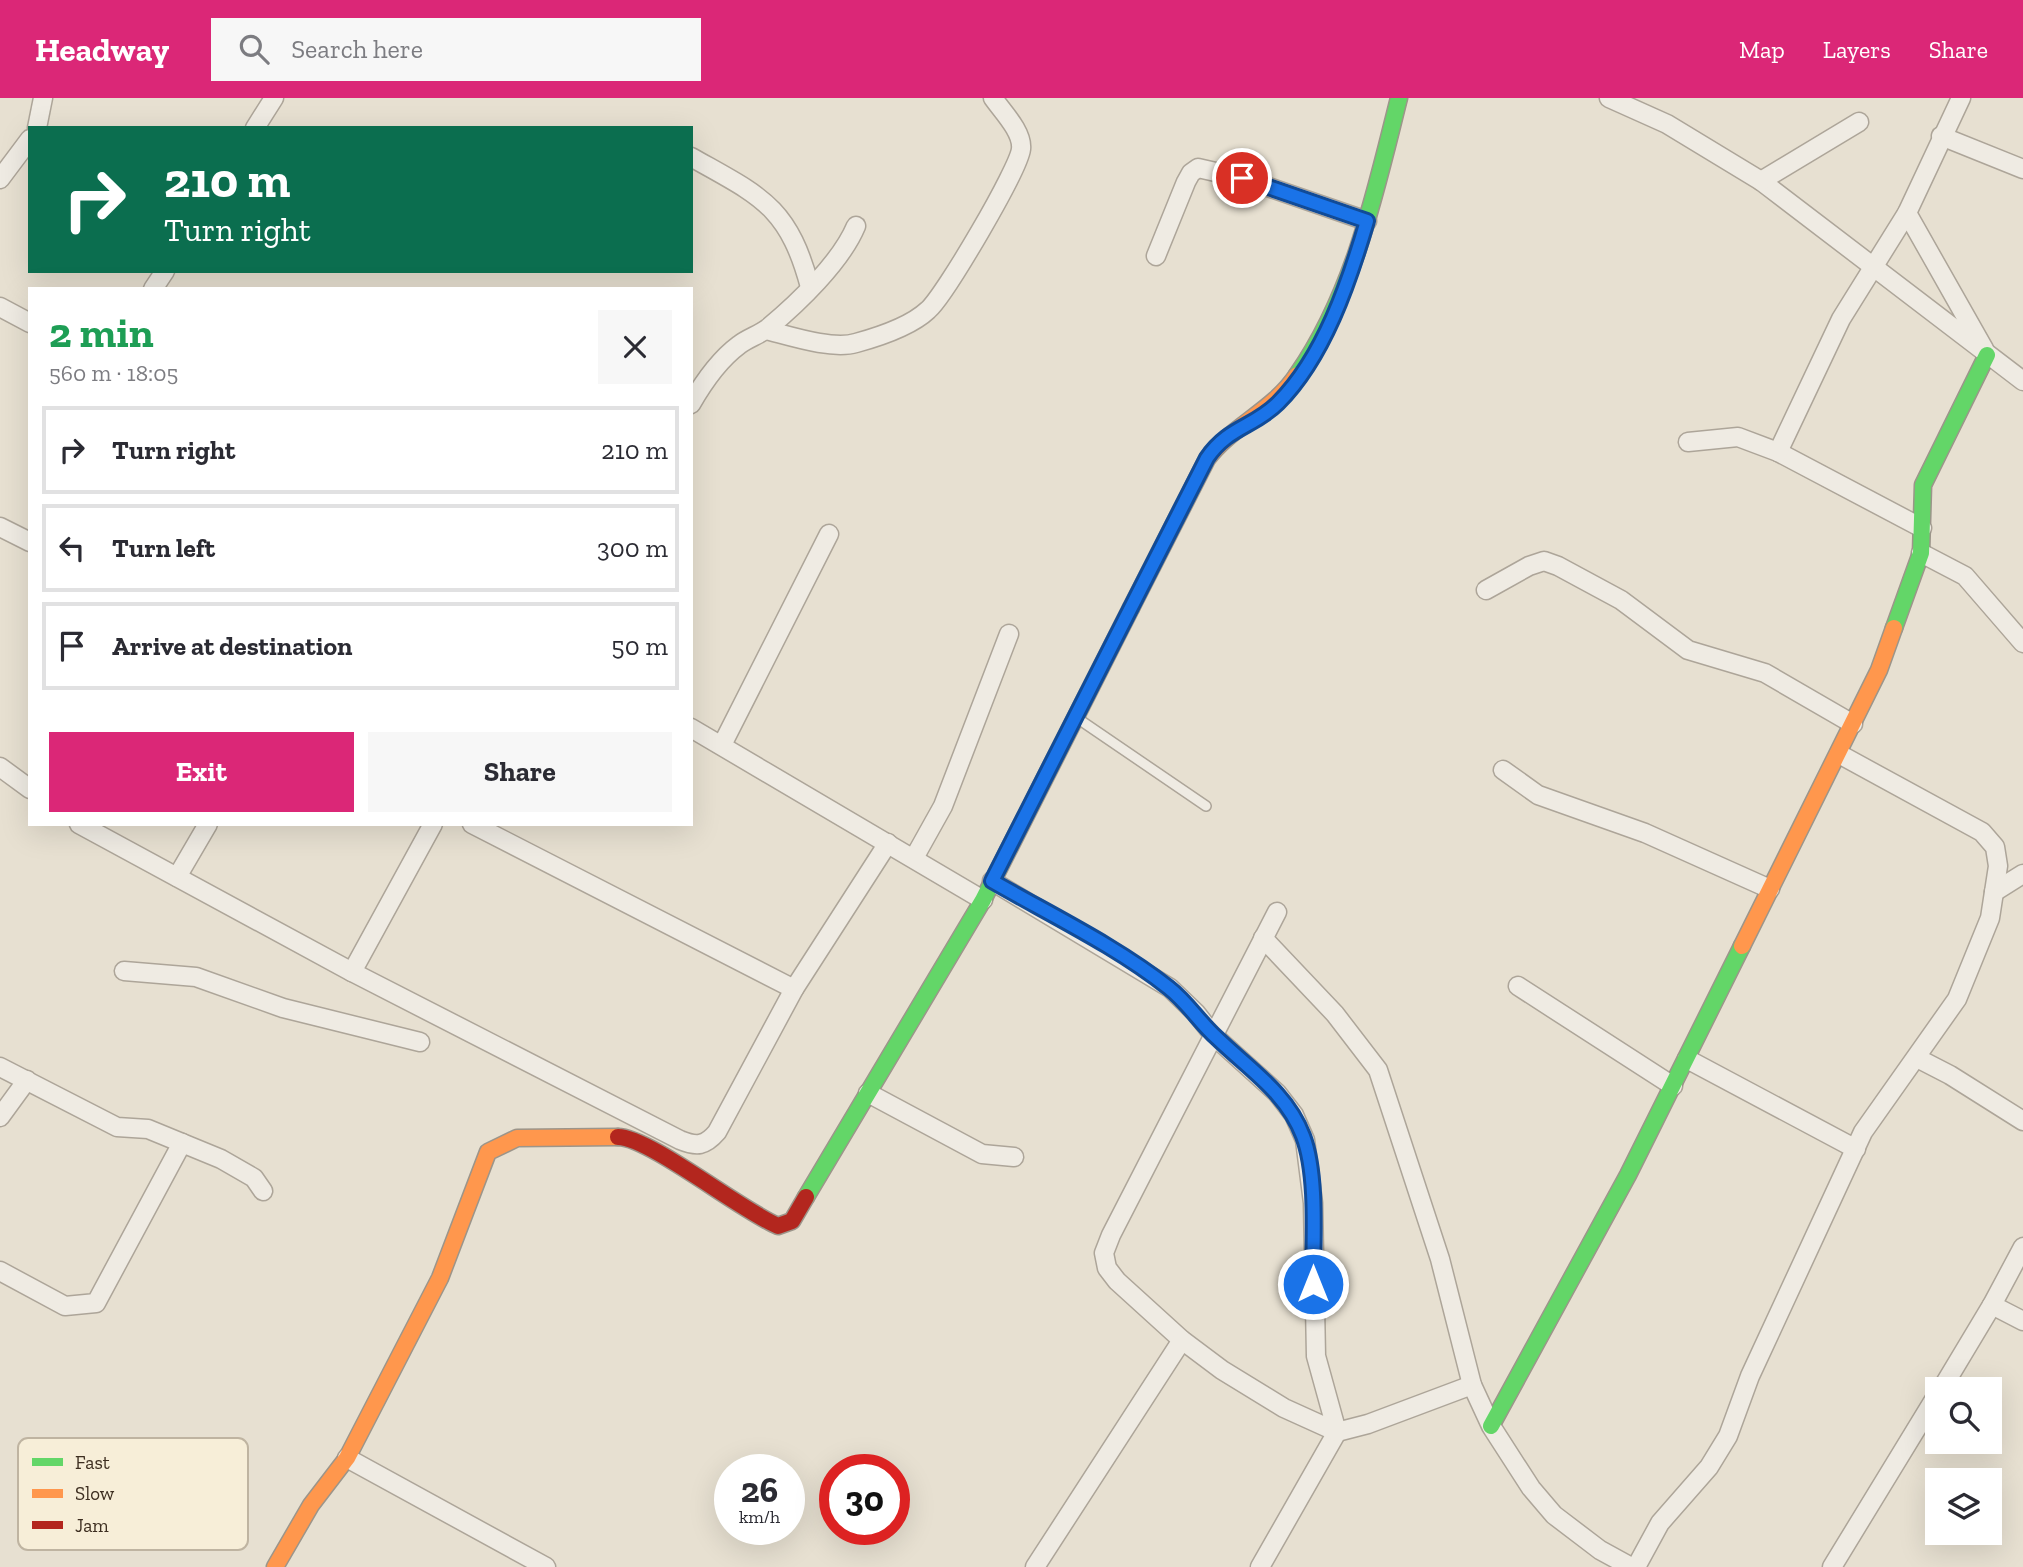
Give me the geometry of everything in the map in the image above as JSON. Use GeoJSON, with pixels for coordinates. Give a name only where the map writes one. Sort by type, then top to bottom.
{"type":"FeatureCollection","features":[{"type":"Feature","properties":{"kind":"street"},"geometry":{"type":"LineString","coordinates":[[37,126],[43,98]]}},
{"type":"Feature","properties":{"kind":"street"},"geometry":{"type":"LineString","coordinates":[[263,125],[274,98]]}},
{"type":"Feature","properties":{"kind":"street"},"geometry":{"type":"LineString","coordinates":[[766,330],[812,341],[853,345],[895,329],[928,310],[996,204],[1021,150],[1018,135],[993,98]]}},
{"type":"Feature","properties":{"kind":"street"},"geometry":{"type":"LineString","coordinates":[[275,1567],[311,1505],[347,1458],[440,1278],[453,1248],[476,1176],[488,1152],[517,1138],[626,1138],[649,1148],[736,1204],[778,1226],[792,1221],[982,900],[1218,441],[1277,403],[1315,350],[1337,310],[1367,221],[1399,98]]}},
{"type":"Feature","properties":{"kind":"street"},"geometry":{"type":"LineString","coordinates":[[1609,98],[1667,124],[1761,181],[2023,381]]}},
{"type":"Feature","properties":{"kind":"street"},"geometry":{"type":"LineString","coordinates":[[1778,452],[1841,319],[1907,213],[1941,135],[1961,98]]}},
{"type":"Feature","properties":{"kind":"street"},"geometry":{"type":"LineString","coordinates":[[1761,181],[1859,122]]}},
{"type":"Feature","properties":{"kind":"street"},"geometry":{"type":"LineString","coordinates":[[1941,135],[2023,169]]}},
{"type":"Feature","properties":{"kind":"street"},"geometry":{"type":"LineString","coordinates":[[0,179],[28,142]]}},
{"type":"Feature","properties":{"kind":"street"},"geometry":{"type":"LineString","coordinates":[[693,158],[761,197],[782,221],[800,252],[810,287]]}},
{"type":"Feature","properties":{"kind":"street"},"geometry":{"type":"LineString","coordinates":[[1156,256],[1186,182],[1198,168],[1242,178],[1367,221]]}},
{"type":"Feature","properties":{"kind":"street"},"geometry":{"type":"LineString","coordinates":[[1907,213],[1987,355]]}},
{"type":"Feature","properties":{"kind":"street"},"geometry":{"type":"LineString","coordinates":[[693,400],[714,371],[739,345],[766,330],[810,287],[848,245],[856,226]]}},
{"type":"Feature","properties":{"kind":"street"},"geometry":{"type":"LineString","coordinates":[[0,307],[28,322]]}},
{"type":"Feature","properties":{"kind":"street"},"geometry":{"type":"LineString","coordinates":[[1491,1426],[1688,1059],[1884,657],[1921,553],[1923,485],[1987,355]]}},
{"type":"Feature","properties":{"kind":"street"},"geometry":{"type":"LineString","coordinates":[[1688,442],[1738,438],[1778,452],[1922,528]]}},
{"type":"Feature","properties":{"kind":"street"},"geometry":{"type":"LineString","coordinates":[[0,527],[28,541]]}},
{"type":"Feature","properties":{"kind":"street"},"geometry":{"type":"LineString","coordinates":[[722,745],[829,534]]}},
{"type":"Feature","properties":{"kind":"street"},"geometry":{"type":"LineString","coordinates":[[1921,553],[1965,576],[2023,643]]}},
{"type":"Feature","properties":{"kind":"street"},"geometry":{"type":"LineString","coordinates":[[1486,590],[1544,561],[1558,566],[1621,600],[1688,650],[1765,673],[1853,723]]}},
{"type":"Feature","properties":{"kind":"street"},"geometry":{"type":"LineString","coordinates":[[914,858],[943,806],[1009,634]]}},
{"type":"Feature","properties":{"kind":"street"},"geometry":{"type":"LineString","coordinates":[[693,729],[982,900]]}},
{"type":"Feature","properties":{"kind":"street"},"geometry":{"type":"LineString","coordinates":[[1636,1567],[1660,1523],[1709,1467],[1728,1436],[1750,1376],[1856,1149],[1886,1096],[1917,1058],[1957,999],[1990,918],[1998,866],[1995,847],[1982,832],[1839,754]]}},
{"type":"Feature","properties":{"kind":"street"},"geometry":{"type":"LineString","coordinates":[[0,767],[28,788]]}},
{"type":"Feature","properties":{"kind":"street"},"geometry":{"type":"LineString","coordinates":[[1503,770],[1538,795],[1645,833],[1770,889]]}},
{"type":"Feature","properties":{"kind":"street"},"geometry":{"type":"LineString","coordinates":[[83,826],[352,972],[680,1140],[700,1146],[709,1142],[717,1132],[794,989],[888,843]]}},
{"type":"Feature","properties":{"kind":"street"},"geometry":{"type":"LineString","coordinates":[[177,877],[207,826]]}},
{"type":"Feature","properties":{"kind":"street"},"geometry":{"type":"LineString","coordinates":[[352,972],[432,826]]}},
{"type":"Feature","properties":{"kind":"street"},"geometry":{"type":"LineString","coordinates":[[476,826],[794,989]]}},
{"type":"Feature","properties":{"kind":"street"},"geometry":{"type":"LineString","coordinates":[[1994,892],[2023,874]]}},
{"type":"Feature","properties":{"kind":"street"},"geometry":{"type":"LineString","coordinates":[[992,881],[1170,989],[1196,1013],[1214,1036],[1278,1093],[1294,1115],[1305,1140],[1313,1203],[1316,1356],[1337,1432],[1260,1567]]}},
{"type":"Feature","properties":{"kind":"street"},"geometry":{"type":"LineString","coordinates":[[1277,912],[1104,1253],[1107,1268],[1117,1281],[1182,1340],[1222,1370],[1284,1408],[1337,1432],[1368,1424],[1472,1385]]}},
{"type":"Feature","properties":{"kind":"street"},"geometry":{"type":"LineString","coordinates":[[1263,938],[1318,995],[1362,1046],[1378,1070],[1440,1259],[1472,1385],[1491,1426],[1531,1488],[1554,1515],[1600,1550],[1631,1567]]}},
{"type":"Feature","properties":{"kind":"street"},"geometry":{"type":"LineString","coordinates":[[124,971],[196,977],[282,1008],[420,1042]]}},
{"type":"Feature","properties":{"kind":"street"},"geometry":{"type":"LineString","coordinates":[[1518,986],[1673,1086]]}},
{"type":"Feature","properties":{"kind":"street"},"geometry":{"type":"LineString","coordinates":[[1917,1058],[1950,1074],[2023,1121]]}},
{"type":"Feature","properties":{"kind":"street"},"geometry":{"type":"LineString","coordinates":[[1688,1059],[1856,1149]]}},
{"type":"Feature","properties":{"kind":"street"},"geometry":{"type":"LineString","coordinates":[[0,1067],[117,1127],[148,1129],[221,1159],[254,1178],[263,1191]]}},
{"type":"Feature","properties":{"kind":"street"},"geometry":{"type":"LineString","coordinates":[[0,1117],[27,1080]]}},
{"type":"Feature","properties":{"kind":"street"},"geometry":{"type":"LineString","coordinates":[[868,1094],[982,1154],[1014,1157]]}},
{"type":"Feature","properties":{"kind":"street"},"geometry":{"type":"LineString","coordinates":[[0,1271],[65,1307],[96,1303],[182,1143]]}},
{"type":"Feature","properties":{"kind":"street"},"geometry":{"type":"LineString","coordinates":[[1949,1377],[1992,1306],[2023,1247]]}},
{"type":"Feature","properties":{"kind":"street"},"geometry":{"type":"LineString","coordinates":[[1992,1306],[2023,1321]]}},
{"type":"Feature","properties":{"kind":"street"},"geometry":{"type":"LineString","coordinates":[[1035,1567],[1182,1340]]}},
{"type":"Feature","properties":{"kind":"street"},"geometry":{"type":"LineString","coordinates":[[1832,1567],[1925,1415]]}},
{"type":"Feature","properties":{"kind":"street"},"geometry":{"type":"LineString","coordinates":[[347,1458],[546,1567]]}},
{"type":"Feature","properties":{"kind":"lane"},"geometry":{"type":"LineString","coordinates":[[1076,717],[1206,806]]}},
{"type":"Feature","properties":{"kind":"traffic: fast"},"geometry":{"type":"LineString","coordinates":[[1297,375],[1317,343],[1348,276],[1371,206],[1399,98]]}},
{"type":"Feature","properties":{"kind":"traffic: fast"},"geometry":{"type":"LineString","coordinates":[[1894,628],[1921,553],[1923,485],[1987,355]]}},
{"type":"Feature","properties":{"kind":"traffic: fast"},"geometry":{"type":"LineString","coordinates":[[806,1197],[983,900],[1131,608]]}},
{"type":"Feature","properties":{"kind":"traffic: fast"},"geometry":{"type":"LineString","coordinates":[[1491,1426],[1628,1175],[1742,946]]}},
{"type":"Feature","properties":{"kind":"traffic: slow"},"geometry":{"type":"LineString","coordinates":[[1131,608],[1207,459],[1217,447],[1276,399],[1297,375]]}},
{"type":"Feature","properties":{"kind":"traffic: slow"},"geometry":{"type":"LineString","coordinates":[[1742,946],[1879,670],[1894,628]]}},
{"type":"Feature","properties":{"kind":"traffic: slow"},"geometry":{"type":"LineString","coordinates":[[275,1567],[311,1505],[347,1458],[440,1278],[488,1152],[517,1138],[618,1137]]}},
{"type":"Feature","properties":{"kind":"traffic: jam"},"geometry":{"type":"LineString","coordinates":[[618,1137],[651,1149],[778,1226],[792,1221],[806,1197]]}},
{"type":"Feature","properties":{"kind":"route"},"geometry":{"type":"LineString","coordinates":[[1242,178],[1367,221],[1352,270],[1337,310],[1315,350],[1277,403],[1218,441],[1207,458],[992,881],[1134,964],[1170,989],[1196,1013],[1214,1036],[1278,1093],[1294,1115],[1305,1140],[1313,1203],[1313,1284]]}}]}
